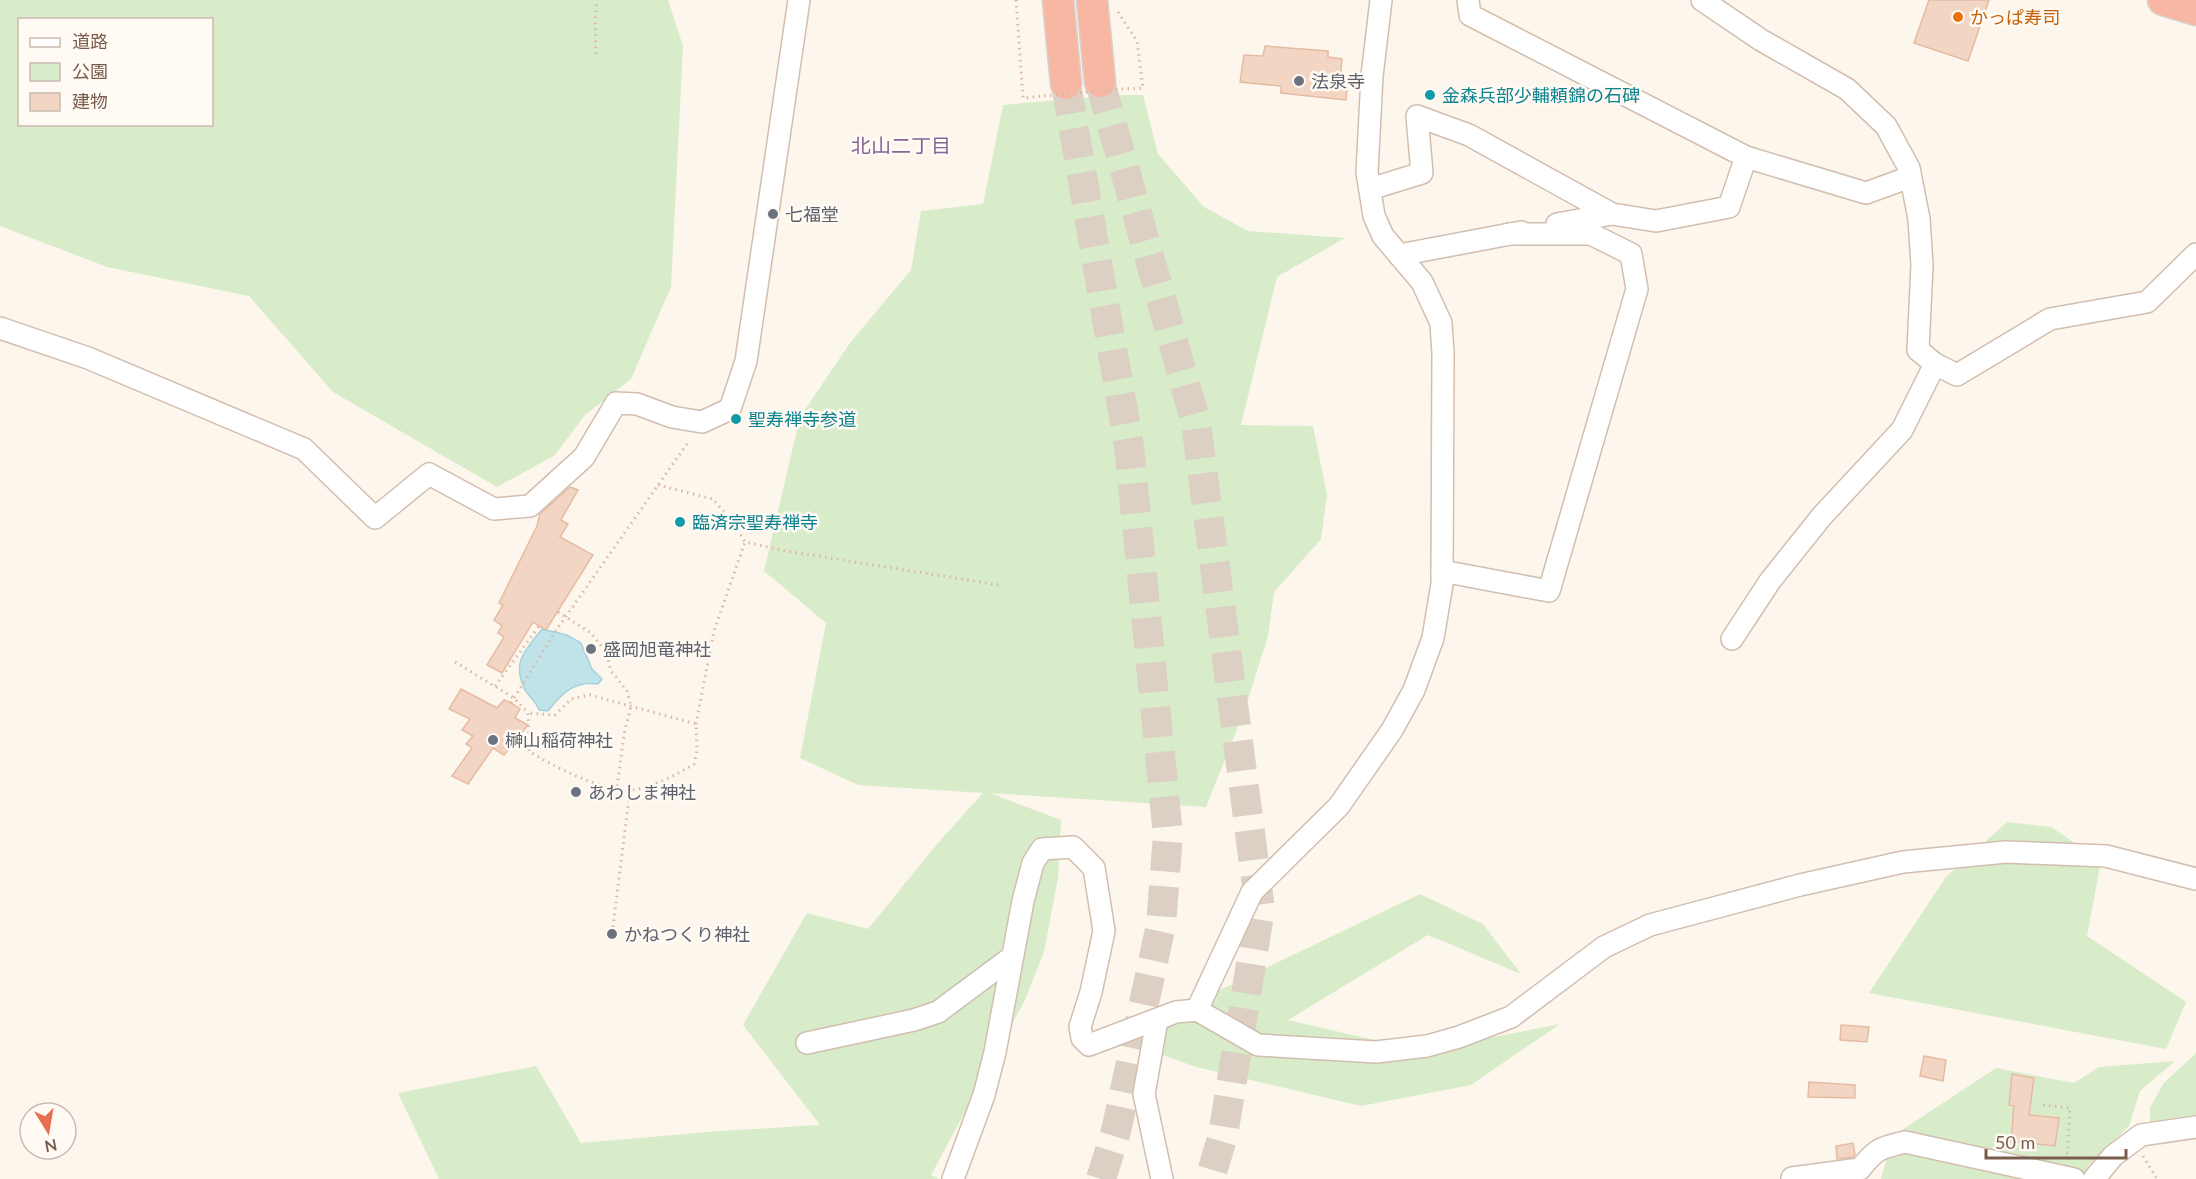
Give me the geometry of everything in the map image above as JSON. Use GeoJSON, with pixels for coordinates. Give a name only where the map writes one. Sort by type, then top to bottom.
{"type":"FeatureCollection","features":[{"type":"Feature","properties":{"kind":"highway"},"geometry":{"type":"LineString","coordinates":[[1055,90],[1058,0]]}},
{"type":"Feature","properties":{"kind":"highway"},"geometry":{"type":"LineString","coordinates":[[2163,0],[2196,10]]}},
{"type":"Feature","properties":{"kind":"highway"},"geometry":{"type":"LineString","coordinates":[[1103,3],[1112,86]]}},
{"type":"Feature","properties":{"kind":"street"},"geometry":{"type":"LineString","coordinates":[[0,328],[88,358],[304,449],[375,518],[429,474],[494,508],[530,506],[584,457],[616,403],[638,404],[672,417],[702,422],[730,409],[746,361],[799,0]]}},
{"type":"Feature","properties":{"kind":"street"},"geometry":{"type":"LineString","coordinates":[[1197,1010],[1252,892],[1339,806],[1392,730],[1408,700],[1433,638],[1442,584],[1443,353],[1441,323],[1422,282],[1383,236],[1374,216],[1367,172],[1372,76],[1381,0]]}},
{"type":"Feature","properties":{"kind":"street"},"geometry":{"type":"LineString","coordinates":[[1468,0],[1470,15],[1746,157],[1866,193],[1910,177]]}},
{"type":"Feature","properties":{"kind":"street"},"geometry":{"type":"LineString","coordinates":[[1702,0],[1761,40],[1847,89],[1886,126],[1909,168],[1919,219],[1922,265],[1918,350],[1935,364],[1957,375],[2050,319],[2147,302],[2196,254]]}},
{"type":"Feature","properties":{"kind":"street"},"geometry":{"type":"LineString","coordinates":[[1370,189],[1422,173],[1417,116],[1469,135],[1612,214],[1656,221],[1729,207],[1746,157]]}},
{"type":"Feature","properties":{"kind":"street"},"geometry":{"type":"LineString","coordinates":[[1400,255],[1612,214]]}},
{"type":"Feature","properties":{"kind":"street"},"geometry":{"type":"LineString","coordinates":[[1442,571],[1549,591],[1637,289],[1631,254],[1591,234],[1509,234]]}},
{"type":"Feature","properties":{"kind":"street"},"geometry":{"type":"LineString","coordinates":[[1732,639],[1770,581],[1822,516],[1902,430],[1935,364]]}},
{"type":"Feature","properties":{"kind":"street"},"geometry":{"type":"LineString","coordinates":[[953,1179],[984,1095],[995,1052],[1012,957],[1033,862],[1042,849],[1073,847],[1094,868],[1104,931],[1091,992],[1080,1027],[1082,1038],[1089,1045],[1176,1012],[1197,1010],[1257,1045],[1376,1052],[1427,1046],[1459,1037],[1511,1017],[1604,947],[1650,925],[1800,885],[1903,862],[2007,852],[2106,856],[2196,879]]}},
{"type":"Feature","properties":{"kind":"street"},"geometry":{"type":"LineString","coordinates":[[807,1043],[914,1020],[938,1012],[1012,957]]}},
{"type":"Feature","properties":{"kind":"street"},"geometry":{"type":"LineString","coordinates":[[1157,1020],[1144,1094],[1162,1179]]}},
{"type":"Feature","properties":{"kind":"street"},"geometry":{"type":"LineString","coordinates":[[2094,1179],[2113,1156],[2141,1135],[2196,1127]]}},
{"type":"Feature","properties":{"kind":"street"},"geometry":{"type":"LineString","coordinates":[[1792,1178],[1860,1169],[1873,1152],[1905,1142],[2070,1178]]}},
{"type":"Feature","properties":{"kind":"path"},"geometry":{"type":"LineString","coordinates":[[596,54],[597,0]]}},
{"type":"Feature","properties":{"kind":"path"},"geometry":{"type":"LineString","coordinates":[[1016,0],[1023,98],[1055,90],[1112,86],[1143,87],[1137,41],[1103,3]]}},
{"type":"Feature","properties":{"kind":"path"},"geometry":{"type":"LineString","coordinates":[[511,703],[555,632],[702,422]]}},
{"type":"Feature","properties":{"kind":"path"},"geometry":{"type":"LineString","coordinates":[[658,485],[713,499],[734,524],[745,542],[999,585]]}},
{"type":"Feature","properties":{"kind":"path"},"geometry":{"type":"LineString","coordinates":[[455,662],[514,698],[528,713],[529,751],[544,761],[573,774],[616,788],[630,790],[676,776],[694,764],[697,750],[696,724],[714,631],[745,542]]}},
{"type":"Feature","properties":{"kind":"path"},"geometry":{"type":"LineString","coordinates":[[558,612],[591,633],[606,652],[611,671],[627,691],[631,706],[624,734],[616,788]]}},
{"type":"Feature","properties":{"kind":"path"},"geometry":{"type":"LineString","coordinates":[[495,686],[539,626]]}},
{"type":"Feature","properties":{"kind":"path"},"geometry":{"type":"LineString","coordinates":[[528,713],[555,715],[571,699],[590,695],[696,724]]}},
{"type":"Feature","properties":{"kind":"path"},"geometry":{"type":"LineString","coordinates":[[613,927],[630,790]]}},
{"type":"Feature","properties":{"kind":"path"},"geometry":{"type":"LineString","coordinates":[[2043,1105],[2070,1108],[2070,1178]]}},
{"type":"Feature","properties":{"kind":"green space"},"geometry":{"type":"Polygon","coordinates":[[[0,0],[668,0],[683,46],[671,287],[631,379],[585,415],[555,455],[497,487],[333,392],[249,296],[107,267],[0,226],[0,0]]]}},
{"type":"Feature","properties":{"kind":"green space"},"geometry":{"type":"Polygon","coordinates":[[[1117,95],[1143,95],[1158,154],[1204,207],[1248,231],[1345,238],[1277,277],[1241,425],[1313,426],[1327,495],[1321,539],[1274,592],[1268,636],[1245,709],[1206,807],[990,793],[1061,820],[1058,878],[1044,952],[1025,1000],[931,1175],[939,1179],[439,1179],[398,1093],[536,1066],[581,1143],[820,1125],[743,1025],[807,913],[868,929],[937,844],[983,793],[858,785],[800,758],[826,623],[764,571],[800,417],[850,343],[911,270],[921,211],[983,204],[1003,105],[1117,95]]]}},
{"type":"Feature","properties":{"kind":"green space"},"geometry":{"type":"Polygon","coordinates":[[[2007,822],[2051,827],[2101,861],[2087,936],[2186,1002],[2166,1049],[1869,993],[1946,877],[2007,822]]]}},
{"type":"Feature","properties":{"kind":"green space"},"geometry":{"type":"Polygon","coordinates":[[[1420,894],[1483,924],[1521,974],[1428,935],[1288,1020],[1422,1051],[1560,1024],[1471,1085],[1361,1106],[1196,1067],[1118,1039],[1420,894]]]}},
{"type":"Feature","properties":{"kind":"green space"},"geometry":{"type":"Polygon","coordinates":[[[2196,1053],[2196,1118],[2150,1123],[2150,1108],[2163,1084],[2196,1053]]]}},
{"type":"Feature","properties":{"kind":"green space"},"geometry":{"type":"Polygon","coordinates":[[[2175,1061],[2140,1091],[2129,1126],[2089,1165],[2082,1179],[1881,1179],[1888,1153],[1902,1130],[1996,1068],[2074,1083],[2099,1067],[2175,1061]]]}},
{"type":"Feature","properties":{"kind":"water"},"geometry":{"type":"Polygon","coordinates":[[[542,629],[567,635],[581,643],[592,669],[602,679],[598,684],[575,686],[558,699],[548,711],[539,710],[525,690],[519,672],[525,651],[542,629]]]}},
{"type":"Feature","properties":{"kind":"building"},"geometry":{"type":"Polygon","coordinates":[[[1929,0],[1989,0],[1968,61],[1914,43],[1929,0]]]}},
{"type":"Feature","properties":{"kind":"building"},"geometry":{"type":"Polygon","coordinates":[[[1265,46],[1328,51],[1328,57],[1342,59],[1340,80],[1348,80],[1346,100],[1281,93],[1281,86],[1240,82],[1244,55],[1263,56],[1265,46]]]}},
{"type":"Feature","properties":{"kind":"building"},"geometry":{"type":"Polygon","coordinates":[[[570,487],[578,490],[561,520],[568,524],[560,537],[593,555],[546,630],[533,622],[502,673],[487,665],[504,637],[498,633],[502,626],[494,620],[503,605],[499,603],[537,526],[540,514],[570,487]]]}},
{"type":"Feature","properties":{"kind":"building","name":"榊山稲荷神社"},"geometry":{"type":"Polygon","coordinates":[[[461,689],[497,708],[504,700],[511,703],[520,709],[515,718],[528,725],[504,755],[493,748],[468,784],[452,776],[472,748],[466,744],[473,736],[462,730],[470,719],[449,709],[461,689]]]}},
{"type":"Feature","properties":{"kind":"building"},"geometry":{"type":"Polygon","coordinates":[[[1841,1025],[1869,1027],[1867,1042],[1840,1040],[1841,1025]]]}},
{"type":"Feature","properties":{"kind":"building"},"geometry":{"type":"Polygon","coordinates":[[[1924,1056],[1946,1060],[1943,1081],[1920,1076],[1924,1056]]]}},
{"type":"Feature","properties":{"kind":"building"},"geometry":{"type":"Polygon","coordinates":[[[2012,1074],[2034,1078],[2029,1115],[2059,1118],[2055,1146],[2011,1141],[2014,1106],[2009,1105],[2012,1074]]]}},
{"type":"Feature","properties":{"kind":"building"},"geometry":{"type":"Polygon","coordinates":[[[1809,1082],[1855,1085],[1855,1098],[1808,1097],[1809,1082]]]}},
{"type":"Feature","properties":{"kind":"building"},"geometry":{"type":"Polygon","coordinates":[[[1853,1143],[1855,1155],[1853,1157],[1837,1159],[1836,1146],[1853,1143]]]}},
{"type":"Feature","properties":{"kind":"tunnel"},"geometry":{"type":"LineString","coordinates":[[1100,82],[1196,423],[1260,909],[1223,1135],[1210,1179]]}},
{"type":"Feature","properties":{"kind":"tunnel"},"geometry":{"type":"LineString","coordinates":[[1066,84],[1129,446],[1168,835],[1161,925],[1116,1131],[1101,1179]]}},
{"type":"Feature","properties":{"kind":"place","name":"かっぱ寿司"},"geometry":{"type":"Point","coordinates":[1958,17]}},
{"type":"Feature","properties":{"kind":"place","name":"法泉寺"},"geometry":{"type":"Point","coordinates":[1299,81]}},
{"type":"Feature","properties":{"kind":"place","name":"金森兵部少輔頼錦の石碑"},"geometry":{"type":"Point","coordinates":[1430,95]}},
{"type":"Feature","properties":{"kind":"place","name":"七福堂"},"geometry":{"type":"Point","coordinates":[773,214]}},
{"type":"Feature","properties":{"kind":"place","name":"聖寿禅寺参道"},"geometry":{"type":"Point","coordinates":[736,419]}},
{"type":"Feature","properties":{"kind":"place","name":"臨済宗聖寿禅寺"},"geometry":{"type":"Point","coordinates":[680,522]}},
{"type":"Feature","properties":{"kind":"place","name":"盛岡旭竜神社"},"geometry":{"type":"Point","coordinates":[591,649]}},
{"type":"Feature","properties":{"kind":"place","name":"榊山稲荷神社"},"geometry":{"type":"Point","coordinates":[493,740]}},
{"type":"Feature","properties":{"kind":"place","name":"あわしま神社"},"geometry":{"type":"Point","coordinates":[576,792]}},
{"type":"Feature","properties":{"kind":"place","name":"かねつくり神社"},"geometry":{"type":"Point","coordinates":[612,934]}},
{"type":"Feature","properties":{"kind":"district","name":"北山二丁目"},"geometry":{"type":"Point","coordinates":[901,145]}}]}
